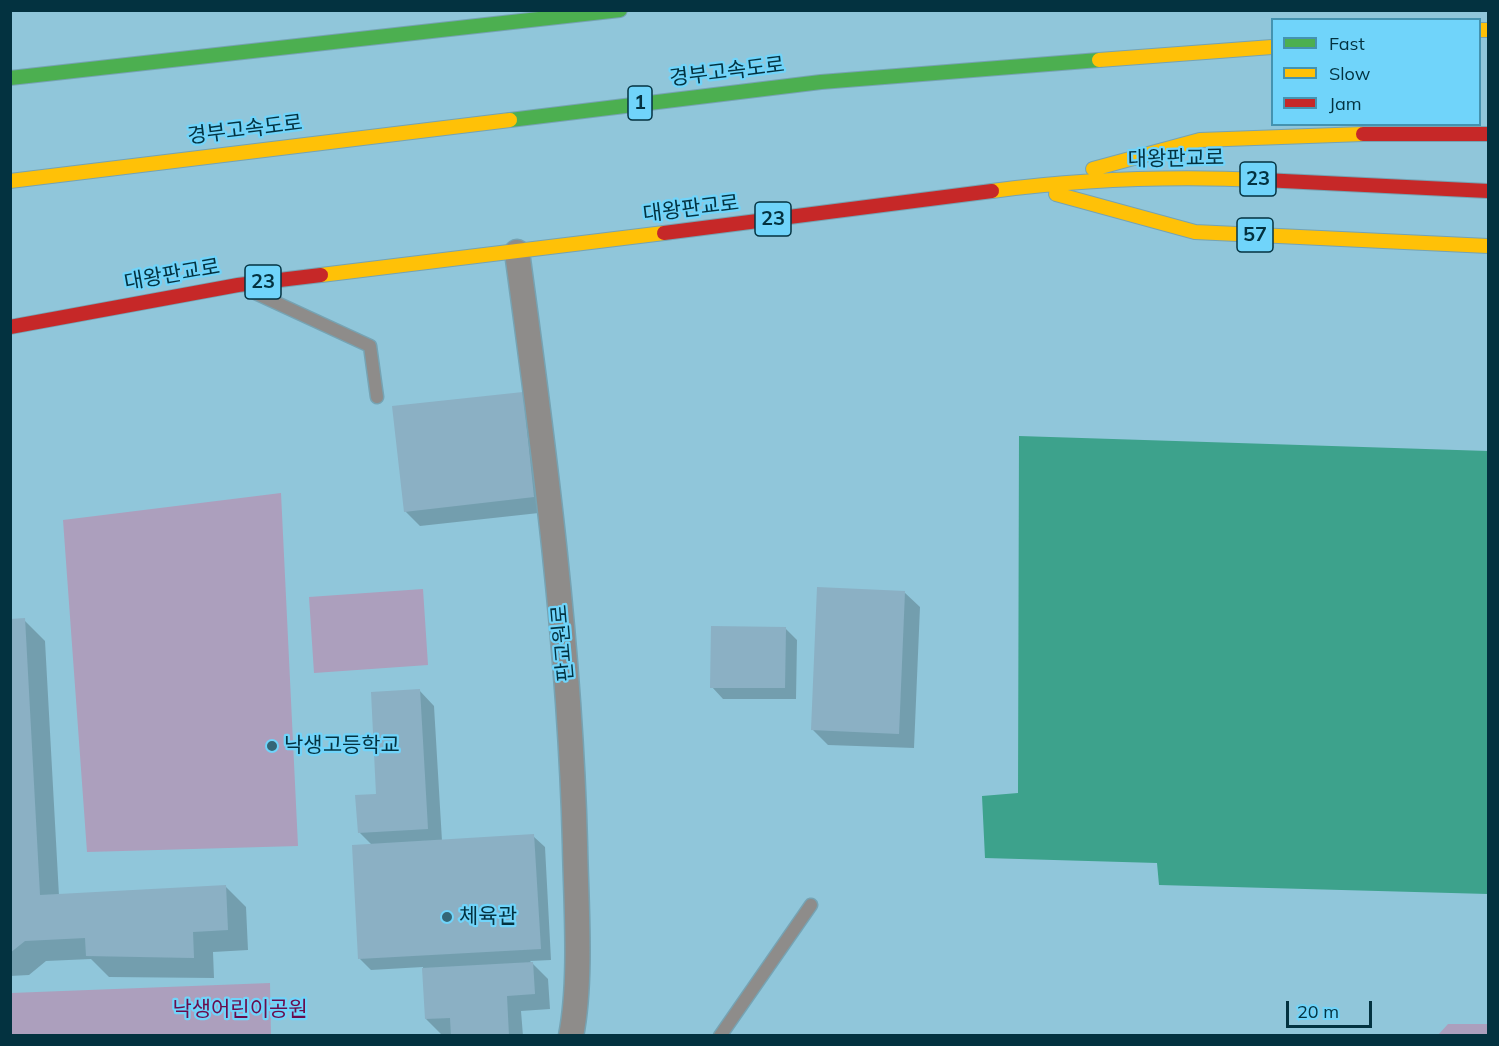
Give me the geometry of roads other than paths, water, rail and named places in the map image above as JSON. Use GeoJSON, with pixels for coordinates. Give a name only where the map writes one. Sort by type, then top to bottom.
{"type":"FeatureCollection","features":[{"type":"Feature","properties":{"kind":"main road"},"geometry":{"type":"LineString","coordinates":[[10,78],[620,10]]}},
{"type":"Feature","properties":{"kind":"main road","name":"경부고속도로"},"geometry":{"type":"LineString","coordinates":[[10,181],[821,82],[1271,47]]}},
{"type":"Feature","properties":{"kind":"main road"},"geometry":{"type":"LineString","coordinates":[[1028,186],[1200,140],[1378,133],[1488,134]]}},
{"type":"Feature","properties":{"kind":"main road","name":"대왕판교로"},"geometry":{"type":"LineString","coordinates":[[10,327],[238,285],[517,252],[1028,186],[1197,177],[1488,191]]}},
{"type":"Feature","properties":{"kind":"main road","name":"57"},"geometry":{"type":"LineString","coordinates":[[1028,186],[1195,232],[1488,246]]}},
{"type":"Feature","properties":{"kind":"street","name":"판교원로"},"geometry":{"type":"LineString","coordinates":[[517,252],[555,533],[572,750],[576,912],[575,1016],[571,1035]]}},
{"type":"Feature","properties":{"kind":"lane"},"geometry":{"type":"LineString","coordinates":[[238,285],[370,346],[377,397]]}},
{"type":"Feature","properties":{"kind":"lane"},"geometry":{"type":"LineString","coordinates":[[720,1035],[811,905]]}},
{"type":"Feature","properties":{"kind":"place","name":"낙생고등학교"},"geometry":{"type":"Point","coordinates":[272,746]}},
{"type":"Feature","properties":{"kind":"place","name":"체육관"},"geometry":{"type":"Point","coordinates":[447,917]}},
{"type":"Feature","properties":{"kind":"park label","name":"낙생어린이공원"},"geometry":{"type":"Point","coordinates":[240,1010]}}]}
